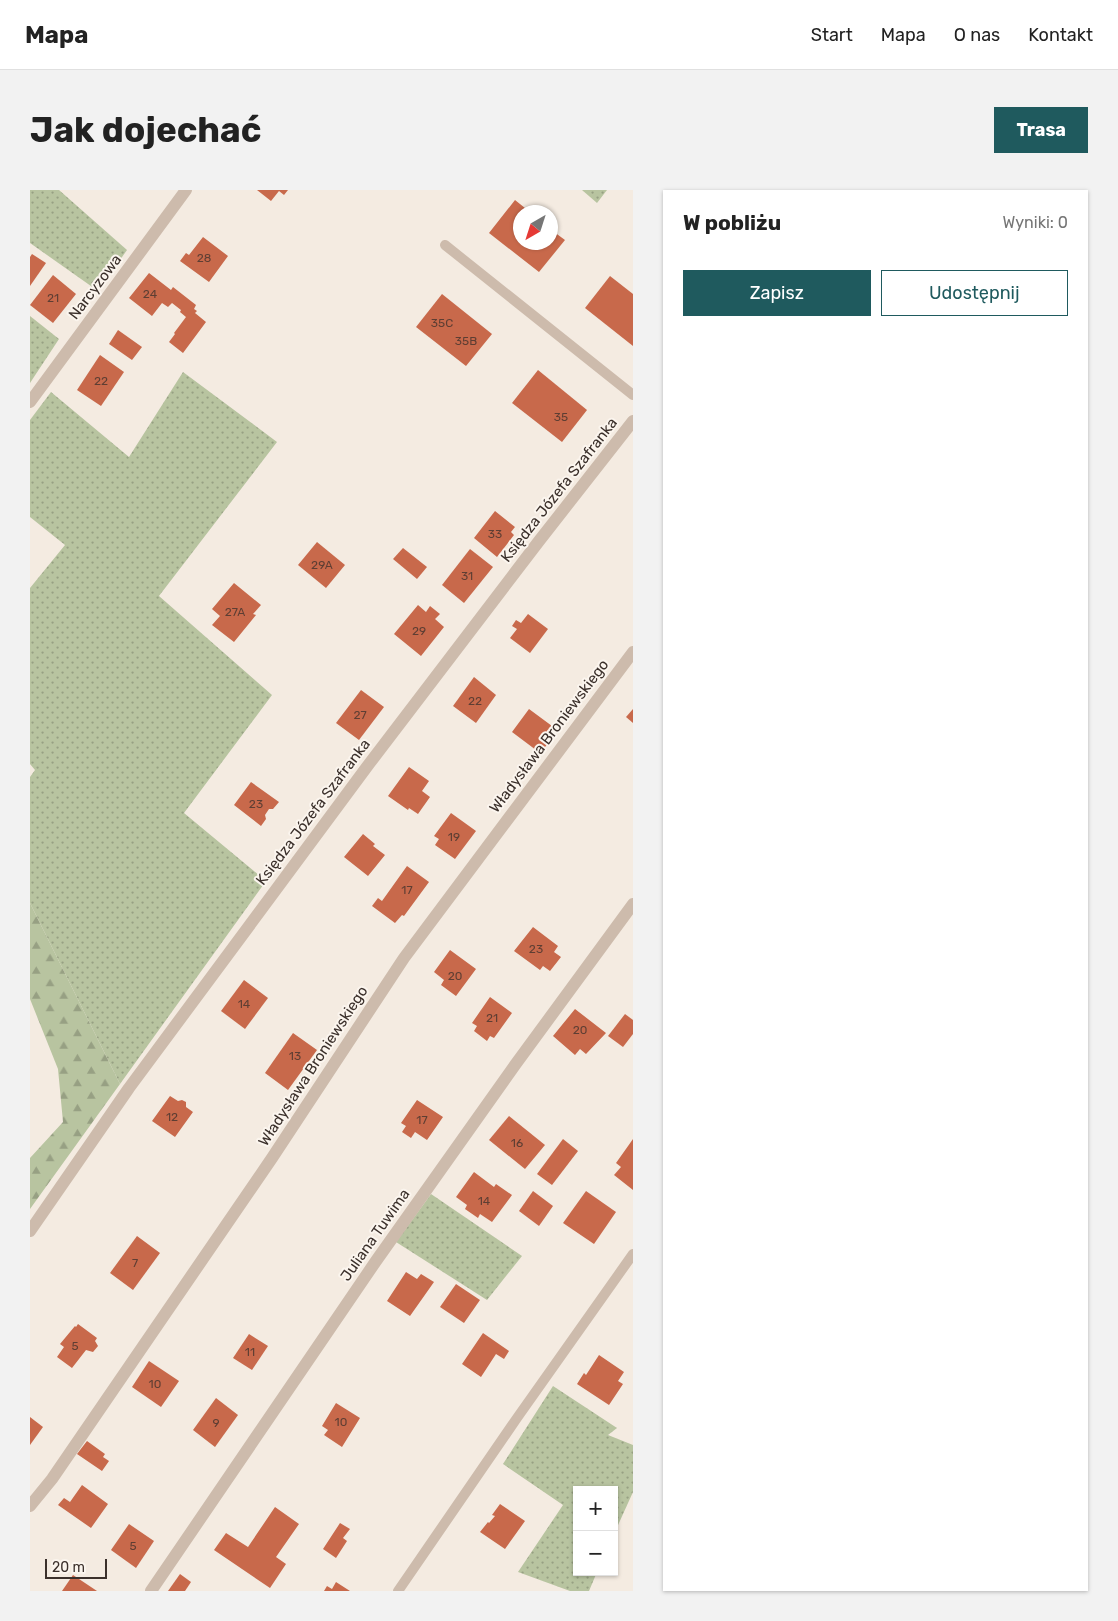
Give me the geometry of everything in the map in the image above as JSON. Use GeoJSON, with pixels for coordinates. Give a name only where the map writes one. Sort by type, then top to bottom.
{"type":"FeatureCollection","features":[{"type":"Feature","properties":{"kind":"street","name":"Narcyzowa"},"geometry":{"type":"LineString","coordinates":[[30,402],[186,190]]}},
{"type":"Feature","properties":{"kind":"street","name":"Księdza Józefa Szafranka"},"geometry":{"type":"LineString","coordinates":[[30,1231],[129,1088],[358,780],[539,540],[633,421]]}},
{"type":"Feature","properties":{"kind":"street","name":"Władysława Broniewskiego"},"geometry":{"type":"LineString","coordinates":[[30,1506],[52,1479],[220,1235],[404,958],[633,652]]}},
{"type":"Feature","properties":{"kind":"street","name":"Juliana Tuwima"},"geometry":{"type":"LineString","coordinates":[[151,1591],[376,1261],[515,1065],[633,904]]}},
{"type":"Feature","properties":{"kind":"lane"},"geometry":{"type":"LineString","coordinates":[[445,245],[633,395]]}},
{"type":"Feature","properties":{"kind":"lane"},"geometry":{"type":"LineString","coordinates":[[398,1591],[633,1254]]}},
{"type":"Feature","properties":{"kind":"green space"},"geometry":{"type":"Polygon","coordinates":[[[30,190],[59,190],[127,250],[98,291],[30,243],[30,190]]]}},
{"type":"Feature","properties":{"kind":"green space"},"geometry":{"type":"Polygon","coordinates":[[[582,190],[607,190],[597,203],[582,190]]]}},
{"type":"Feature","properties":{"kind":"green space"},"geometry":{"type":"Polygon","coordinates":[[[30,316],[59,339],[30,383],[30,316]]]}},
{"type":"Feature","properties":{"kind":"green space"},"geometry":{"type":"Polygon","coordinates":[[[183,372],[277,442],[159,596],[272,695],[184,813],[266,881],[120,1084],[30,903],[30,777],[35,770],[30,764],[30,588],[65,545],[30,517],[30,420],[51,392],[129,457],[183,372]]]}},
{"type":"Feature","properties":{"kind":"green space"},"geometry":{"type":"Polygon","coordinates":[[[30,903],[120,1084],[30,1209],[30,1158],[63,1122],[58,1069],[30,999],[30,903]]]}},
{"type":"Feature","properties":{"kind":"green space"},"geometry":{"type":"Polygon","coordinates":[[[431,1194],[522,1256],[487,1300],[396,1242],[431,1194]]]}},
{"type":"Feature","properties":{"kind":"green space"},"geometry":{"type":"Polygon","coordinates":[[[553,1386],[617,1428],[608,1435],[633,1445],[633,1492],[618,1525],[618,1486],[573,1486],[573,1576],[595,1576],[589,1591],[570,1591],[518,1572],[563,1505],[503,1464],[553,1386]]]}},
{"type":"Feature","properties":{"kind":"building"},"geometry":{"type":"Polygon","coordinates":[[[257,190],[288,190],[284,195],[279,191],[271,201],[257,190]]]}},
{"type":"Feature","properties":{"kind":"building"},"geometry":{"type":"Polygon","coordinates":[[[515,200],[521,205],[513,205],[513,250],[557,250],[539,272],[489,233],[515,200]]]}},
{"type":"Feature","properties":{"kind":"building"},"geometry":{"type":"Polygon","coordinates":[[[558,235],[565,240],[558,249],[558,235]]]}},
{"type":"Feature","properties":{"kind":"building"},"geometry":{"type":"Polygon","coordinates":[[[203,237],[228,256],[209,282],[180,261],[186,253],[189,255],[203,237]]]}},
{"type":"Feature","properties":{"kind":"building"},"geometry":{"type":"Polygon","coordinates":[[[32,254],[46,263],[30,286],[30,257],[32,254]]]}},
{"type":"Feature","properties":{"kind":"building"},"geometry":{"type":"Polygon","coordinates":[[[149,273],[171,290],[173,287],[196,305],[194,309],[197,311],[195,313],[206,322],[183,353],[169,342],[186,317],[180,312],[181,310],[172,303],[168,307],[162,303],[152,316],[129,298],[149,273]]]}},
{"type":"Feature","properties":{"kind":"building"},"geometry":{"type":"Polygon","coordinates":[[[53,275],[76,294],[53,323],[30,305],[53,275]]]}},
{"type":"Feature","properties":{"kind":"building"},"geometry":{"type":"Polygon","coordinates":[[[610,276],[633,294],[633,346],[585,308],[610,276]]]}},
{"type":"Feature","properties":{"kind":"building"},"geometry":{"type":"Polygon","coordinates":[[[442,294],[492,334],[466,366],[416,327],[442,294]]]}},
{"type":"Feature","properties":{"kind":"building"},"geometry":{"type":"Polygon","coordinates":[[[118,330],[142,347],[132,360],[109,344],[118,330]]]}},
{"type":"Feature","properties":{"kind":"building"},"geometry":{"type":"Polygon","coordinates":[[[100,355],[124,372],[101,406],[77,390],[100,355]]]}},
{"type":"Feature","properties":{"kind":"building"},"geometry":{"type":"Polygon","coordinates":[[[538,370],[587,410],[562,442],[512,403],[538,370]]]}},
{"type":"Feature","properties":{"kind":"building"},"geometry":{"type":"Polygon","coordinates":[[[495,511],[515,527],[511,532],[514,535],[497,557],[474,538],[495,511]]]}},
{"type":"Feature","properties":{"kind":"building"},"geometry":{"type":"Polygon","coordinates":[[[317,542],[345,565],[326,588],[298,565],[317,542]]]}},
{"type":"Feature","properties":{"kind":"building"},"geometry":{"type":"Polygon","coordinates":[[[403,548],[427,567],[417,579],[393,559],[403,548]]]}},
{"type":"Feature","properties":{"kind":"building"},"geometry":{"type":"Polygon","coordinates":[[[470,549],[493,567],[464,603],[442,585],[470,549]]]}},
{"type":"Feature","properties":{"kind":"building"},"geometry":{"type":"Polygon","coordinates":[[[234,583],[261,605],[253,614],[256,615],[234,642],[212,625],[220,616],[212,609],[234,583]]]}},
{"type":"Feature","properties":{"kind":"building"},"geometry":{"type":"Polygon","coordinates":[[[418,605],[426,612],[430,606],[440,614],[435,619],[444,627],[421,656],[394,634],[418,605]]]}},
{"type":"Feature","properties":{"kind":"building"},"geometry":{"type":"Polygon","coordinates":[[[528,614],[548,629],[530,653],[510,638],[517,629],[512,626],[516,620],[521,623],[528,614]]]}},
{"type":"Feature","properties":{"kind":"building"},"geometry":{"type":"Polygon","coordinates":[[[474,677],[496,695],[476,723],[453,706],[474,677]]]}},
{"type":"Feature","properties":{"kind":"building"},"geometry":{"type":"Polygon","coordinates":[[[361,690],[384,707],[359,740],[336,723],[361,690]]]}},
{"type":"Feature","properties":{"kind":"building"},"geometry":{"type":"Polygon","coordinates":[[[529,709],[552,726],[544,737],[550,741],[540,753],[512,732],[529,709]]]}},
{"type":"Feature","properties":{"kind":"building"},"geometry":{"type":"Polygon","coordinates":[[[633,709],[633,723],[626,717],[633,709]]]}},
{"type":"Feature","properties":{"kind":"building"},"geometry":{"type":"Polygon","coordinates":[[[409,767],[429,781],[422,791],[430,797],[418,814],[409,808],[408,810],[388,796],[409,767]]]}},
{"type":"Feature","properties":{"kind":"building"},"geometry":{"type":"Polygon","coordinates":[[[251,782],[279,802],[273,809],[269,809],[265,815],[266,819],[261,826],[234,805],[251,782]]]}},
{"type":"Feature","properties":{"kind":"building"},"geometry":{"type":"Polygon","coordinates":[[[451,813],[476,831],[455,859],[435,845],[439,839],[434,836],[451,813]]]}},
{"type":"Feature","properties":{"kind":"building"},"geometry":{"type":"Polygon","coordinates":[[[363,834],[375,844],[373,846],[385,855],[368,876],[344,857],[363,834]]]}},
{"type":"Feature","properties":{"kind":"building"},"geometry":{"type":"Polygon","coordinates":[[[407,866],[429,882],[404,916],[402,915],[395,923],[372,906],[378,898],[382,901],[407,866]]]}},
{"type":"Feature","properties":{"kind":"building"},"geometry":{"type":"Polygon","coordinates":[[[533,927],[558,946],[554,952],[561,957],[550,971],[543,966],[540,970],[514,951],[533,927]]]}},
{"type":"Feature","properties":{"kind":"building"},"geometry":{"type":"Polygon","coordinates":[[[450,950],[476,969],[456,996],[441,985],[444,980],[434,972],[450,950]]]}},
{"type":"Feature","properties":{"kind":"building"},"geometry":{"type":"Polygon","coordinates":[[[244,980],[268,998],[245,1029],[221,1011],[244,980]]]}},
{"type":"Feature","properties":{"kind":"building"},"geometry":{"type":"Polygon","coordinates":[[[490,997],[512,1013],[494,1038],[490,1036],[487,1041],[474,1031],[477,1026],[472,1023],[490,997]]]}},
{"type":"Feature","properties":{"kind":"building"},"geometry":{"type":"Polygon","coordinates":[[[575,1009],[606,1033],[586,1054],[580,1049],[575,1055],[553,1036],[575,1009]]]}},
{"type":"Feature","properties":{"kind":"building"},"geometry":{"type":"Polygon","coordinates":[[[625,1014],[633,1020],[633,1034],[623,1047],[608,1036],[625,1014]]]}},
{"type":"Feature","properties":{"kind":"building"},"geometry":{"type":"Polygon","coordinates":[[[293,1033],[317,1050],[288,1090],[265,1073],[293,1033]]]}},
{"type":"Feature","properties":{"kind":"building"},"geometry":{"type":"Polygon","coordinates":[[[170,1096],[178,1101],[186,1102],[186,1107],[193,1112],[175,1137],[152,1121],[170,1096]]]}},
{"type":"Feature","properties":{"kind":"building"},"geometry":{"type":"Polygon","coordinates":[[[417,1100],[443,1117],[427,1140],[415,1132],[411,1138],[402,1132],[406,1126],[401,1123],[417,1100]]]}},
{"type":"Feature","properties":{"kind":"building"},"geometry":{"type":"Polygon","coordinates":[[[509,1116],[545,1145],[525,1169],[489,1140],[509,1116]]]}},
{"type":"Feature","properties":{"kind":"building"},"geometry":{"type":"Polygon","coordinates":[[[563,1139],[578,1151],[552,1185],[537,1174],[563,1139]]]}},
{"type":"Feature","properties":{"kind":"building"},"geometry":{"type":"Polygon","coordinates":[[[633,1139],[633,1190],[614,1175],[621,1167],[616,1163],[633,1139]]]}},
{"type":"Feature","properties":{"kind":"building"},"geometry":{"type":"Polygon","coordinates":[[[474,1172],[494,1187],[496,1184],[512,1195],[492,1222],[480,1214],[478,1218],[465,1209],[467,1205],[456,1197],[474,1172]]]}},
{"type":"Feature","properties":{"kind":"building"},"geometry":{"type":"Polygon","coordinates":[[[533,1191],[553,1206],[539,1226],[519,1211],[533,1191]]]}},
{"type":"Feature","properties":{"kind":"building"},"geometry":{"type":"Polygon","coordinates":[[[586,1191],[616,1212],[594,1244],[563,1223],[586,1191]]]}},
{"type":"Feature","properties":{"kind":"building"},"geometry":{"type":"Polygon","coordinates":[[[137,1236],[160,1253],[133,1290],[110,1273],[137,1236]]]}},
{"type":"Feature","properties":{"kind":"building"},"geometry":{"type":"Polygon","coordinates":[[[406,1272],[417,1279],[421,1274],[434,1282],[410,1316],[387,1301],[406,1272]]]}},
{"type":"Feature","properties":{"kind":"building"},"geometry":{"type":"Polygon","coordinates":[[[456,1284],[480,1300],[464,1323],[440,1307],[456,1284]]]}},
{"type":"Feature","properties":{"kind":"building"},"geometry":{"type":"Polygon","coordinates":[[[78,1324],[97,1338],[95,1341],[98,1346],[93,1352],[86,1350],[72,1368],[57,1357],[64,1347],[60,1344],[78,1324]]]}},
{"type":"Feature","properties":{"kind":"building"},"geometry":{"type":"Polygon","coordinates":[[[483,1333],[509,1351],[504,1359],[496,1354],[481,1377],[462,1364],[483,1333]]]}},
{"type":"Feature","properties":{"kind":"building"},"geometry":{"type":"Polygon","coordinates":[[[249,1334],[268,1346],[252,1370],[233,1358],[249,1334]]]}},
{"type":"Feature","properties":{"kind":"building"},"geometry":{"type":"Polygon","coordinates":[[[599,1355],[624,1372],[618,1381],[623,1384],[609,1405],[577,1384],[584,1373],[586,1375],[599,1355]]]}},
{"type":"Feature","properties":{"kind":"building"},"geometry":{"type":"Polygon","coordinates":[[[149,1361],[179,1381],[161,1407],[132,1387],[149,1361]]]}},
{"type":"Feature","properties":{"kind":"building"},"geometry":{"type":"Polygon","coordinates":[[[216,1398],[238,1415],[215,1447],[193,1430],[216,1398]]]}},
{"type":"Feature","properties":{"kind":"building"},"geometry":{"type":"Polygon","coordinates":[[[336,1403],[360,1418],[342,1447],[324,1435],[328,1430],[322,1426],[336,1403]]]}},
{"type":"Feature","properties":{"kind":"building"},"geometry":{"type":"Polygon","coordinates":[[[30,1417],[43,1427],[30,1445],[30,1417]]]}},
{"type":"Feature","properties":{"kind":"building"},"geometry":{"type":"Polygon","coordinates":[[[87,1441],[105,1454],[103,1457],[109,1461],[102,1471],[77,1454],[87,1441]]]}},
{"type":"Feature","properties":{"kind":"building"},"geometry":{"type":"Polygon","coordinates":[[[82,1485],[108,1504],[91,1528],[58,1505],[64,1498],[70,1502],[82,1485]]]}},
{"type":"Feature","properties":{"kind":"building"},"geometry":{"type":"Polygon","coordinates":[[[500,1504],[525,1521],[505,1549],[480,1532],[495,1516],[492,1515],[500,1504]]]}},
{"type":"Feature","properties":{"kind":"building"},"geometry":{"type":"Polygon","coordinates":[[[275,1507],[299,1524],[276,1557],[286,1564],[270,1588],[214,1550],[226,1533],[248,1547],[275,1507]]]}},
{"type":"Feature","properties":{"kind":"building"},"geometry":{"type":"Polygon","coordinates":[[[340,1523],[350,1529],[343,1538],[347,1541],[336,1558],[323,1549],[340,1523]]]}},
{"type":"Feature","properties":{"kind":"building"},"geometry":{"type":"Polygon","coordinates":[[[129,1524],[154,1541],[136,1568],[111,1550],[129,1524]]]}},
{"type":"Feature","properties":{"kind":"building"},"geometry":{"type":"Polygon","coordinates":[[[180,1574],[191,1582],[185,1591],[168,1591],[180,1574]]]}},
{"type":"Feature","properties":{"kind":"building"},"geometry":{"type":"Polygon","coordinates":[[[73,1575],[97,1591],[62,1591],[73,1575]]]}},
{"type":"Feature","properties":{"kind":"building"},"geometry":{"type":"Polygon","coordinates":[[[336,1582],[350,1591],[324,1591],[327,1586],[332,1589],[336,1582]]]}}]}
